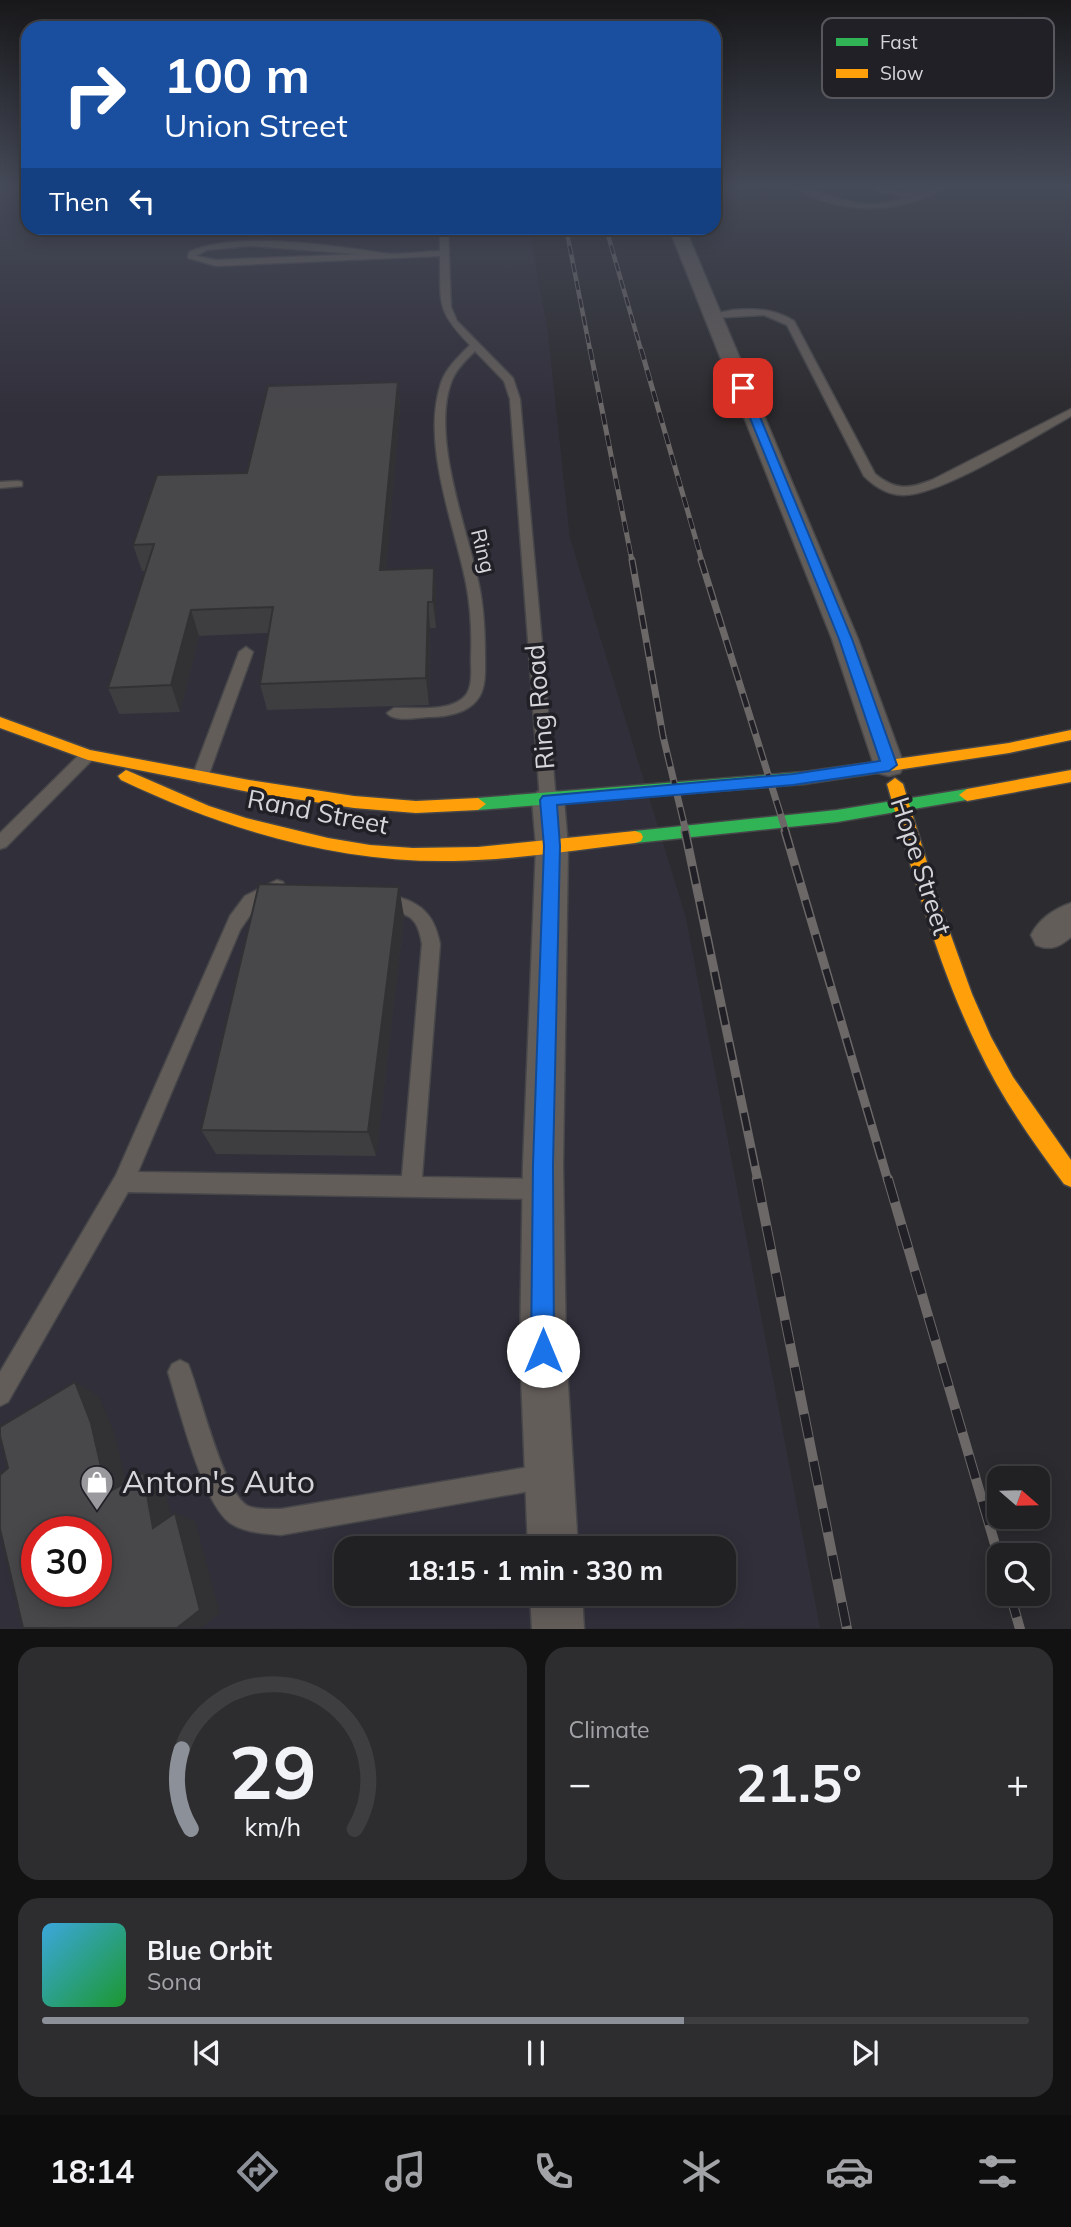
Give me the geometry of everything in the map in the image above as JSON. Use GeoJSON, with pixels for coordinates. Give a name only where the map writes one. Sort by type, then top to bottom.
{"type":"FeatureCollection","features":[{"type":"Feature","properties":{"kind":"street","name":"Hope Street"},"geometry":{"type":"LineString","coordinates":[[691,262],[845,639],[889,765],[944,940],[974,1021],[1000,1074],[1044,1143],[1071,1177]]}},
{"type":"Feature","properties":{"kind":"street","name":"Rand Street"},"geometry":{"type":"LineString","coordinates":[[0,722],[88,755],[150,789],[207,812],[280,835],[399,853],[455,855],[902,807],[1071,776]]}},
{"type":"Feature","properties":{"kind":"street","name":"Rand Street"},"geometry":{"type":"LineString","coordinates":[[88,755],[354,802],[416,807],[548,800],[793,780],[1009,748],[1071,735]]}},
{"type":"Feature","properties":{"kind":"street","name":"Ring Road"},"geometry":{"type":"LineString","coordinates":[[548,800],[552,846],[543,1189],[543,1351],[552,1536]]}},
{"type":"Feature","properties":{"kind":"street"},"geometry":{"type":"LineString","coordinates":[[557,1606],[558,1629]]}},
{"type":"Feature","properties":{"kind":"lane"},"geometry":{"type":"LineString","coordinates":[[210,262],[234,262]]}},
{"type":"Feature","properties":{"kind":"lane","name":"Ring Road"},"geometry":{"type":"LineString","coordinates":[[444,262],[446,307],[453,322],[509,380],[515,399],[548,800]]}},
{"type":"Feature","properties":{"kind":"lane"},"geometry":{"type":"LineString","coordinates":[[713,315],[767,312],[777,314],[791,323],[870,476],[888,490],[905,492],[931,484],[1071,412]]}},
{"type":"Feature","properties":{"kind":"lane","name":"Ring"},"geometry":{"type":"LineString","coordinates":[[394,713],[446,710],[459,706],[471,697],[477,684],[479,645],[472,583],[452,501],[443,446],[441,404],[446,381],[458,362],[477,345]]}},
{"type":"Feature","properties":{"kind":"lane"},"geometry":{"type":"LineString","coordinates":[[0,485],[18,484]]}},
{"type":"Feature","properties":{"kind":"lane"},"geometry":{"type":"LineString","coordinates":[[201,777],[246,652]]}},
{"type":"Feature","properties":{"kind":"lane"},"geometry":{"type":"LineString","coordinates":[[0,843],[88,755]]}},
{"type":"Feature","properties":{"kind":"lane"},"geometry":{"type":"LineString","coordinates":[[0,1394],[123,1182],[226,940],[244,905],[256,894],[279,886],[291,888]]}},
{"type":"Feature","properties":{"kind":"lane"},"geometry":{"type":"LineString","coordinates":[[366,898],[404,904],[421,913],[432,932],[411,1186]]}},
{"type":"Feature","properties":{"kind":"lane"},"geometry":{"type":"LineString","coordinates":[[123,1182],[543,1189]]}},
{"type":"Feature","properties":{"kind":"lane"},"geometry":{"type":"LineString","coordinates":[[180,1372],[222,1496],[238,1513],[260,1521],[281,1521],[549,1476]]}},
{"type":"Feature","properties":{"kind":"shaded area"},"geometry":{"type":"Polygon","coordinates":[[[0,262],[535,262],[548,333],[570,538],[686,918],[820,1628],[0,1629],[0,262]]]}},
{"type":"Feature","properties":{"kind":"building"},"geometry":{"type":"Polygon","coordinates":[[[398,382],[380,570],[434,568],[433,602],[428,602],[426,678],[260,684],[273,607],[191,610],[171,685],[108,688],[154,544],[133,545],[157,475],[247,473],[268,386],[398,382]]]}},
{"type":"Feature","properties":{"kind":"building"},"geometry":{"type":"Polygon","coordinates":[[[259,884],[399,887],[368,1132],[201,1130],[259,884]]]}},
{"type":"Feature","properties":{"kind":"building","name":"Anton's Auto"},"geometry":{"type":"Polygon","coordinates":[[[75,1382],[91,1423],[107,1493],[143,1473],[153,1528],[175,1513],[200,1610],[177,1628],[23,1628],[0,1529],[0,1475],[8,1468],[0,1427],[75,1382]]]}},
{"type":"Feature","properties":{"kind":"railway"},"geometry":{"type":"LineString","coordinates":[[573,262],[590,350]]}},
{"type":"Feature","properties":{"kind":"railway"},"geometry":{"type":"LineString","coordinates":[[616,262],[641,350]]}},
{"type":"Feature","properties":{"kind":"railway"},"geometry":{"type":"LineString","coordinates":[[590,349],[632,561]]}},
{"type":"Feature","properties":{"kind":"railway"},"geometry":{"type":"LineString","coordinates":[[641,349],[702,561]]}},
{"type":"Feature","properties":{"kind":"railway"},"geometry":{"type":"LineString","coordinates":[[632,560],[663,736],[686,832]]}},
{"type":"Feature","properties":{"kind":"railway"},"geometry":{"type":"LineString","coordinates":[[701,560],[786,832]]}},
{"type":"Feature","properties":{"kind":"railway"},"geometry":{"type":"LineString","coordinates":[[685,831],[758,1181]]}},
{"type":"Feature","properties":{"kind":"railway"},"geometry":{"type":"LineString","coordinates":[[785,831],[888,1181]]}},
{"type":"Feature","properties":{"kind":"railway"},"geometry":{"type":"LineString","coordinates":[[757,1179],[847,1629]]}},
{"type":"Feature","properties":{"kind":"railway"},"geometry":{"type":"LineString","coordinates":[[888,1179],[995,1543]]}},
{"type":"Feature","properties":{"kind":"railway"},"geometry":{"type":"LineString","coordinates":[[1013,1606],[1020,1629]]}},
{"type":"Feature","properties":{"kind":"traffic: fast"},"geometry":{"type":"LineString","coordinates":[[478,804],[804,778]]}},
{"type":"Feature","properties":{"kind":"traffic: fast"},"geometry":{"type":"LineString","coordinates":[[635,837],[837,816],[967,795]]}},
{"type":"Feature","properties":{"kind":"traffic: slow"},"geometry":{"type":"LineString","coordinates":[[0,722],[88,755],[249,786],[354,802],[416,807],[478,804]]}},
{"type":"Feature","properties":{"kind":"traffic: slow"},"geometry":{"type":"LineString","coordinates":[[804,778],[1009,748],[1071,735]]}},
{"type":"Feature","properties":{"kind":"traffic: slow"},"geometry":{"type":"LineString","coordinates":[[126,776],[164,794],[244,824],[328,845],[370,851],[413,855],[478,854],[635,837]]}},
{"type":"Feature","properties":{"kind":"traffic: slow"},"geometry":{"type":"LineString","coordinates":[[967,795],[1071,776]]}},
{"type":"Feature","properties":{"kind":"traffic: slow"},"geometry":{"type":"LineString","coordinates":[[895,784],[941,935],[975,1023],[1018,1103],[1071,1177]]}},
{"type":"Feature","properties":{"kind":"place","name":"Anton's Auto"},"geometry":{"type":"Point","coordinates":[97,1512]}},
{"type":"Feature","properties":{"kind":"route"},"geometry":{"type":"LineString","coordinates":[[543,1351],[543,1165],[552,846],[548,800],[793,780],[889,765],[845,639],[743,388]]}}]}
